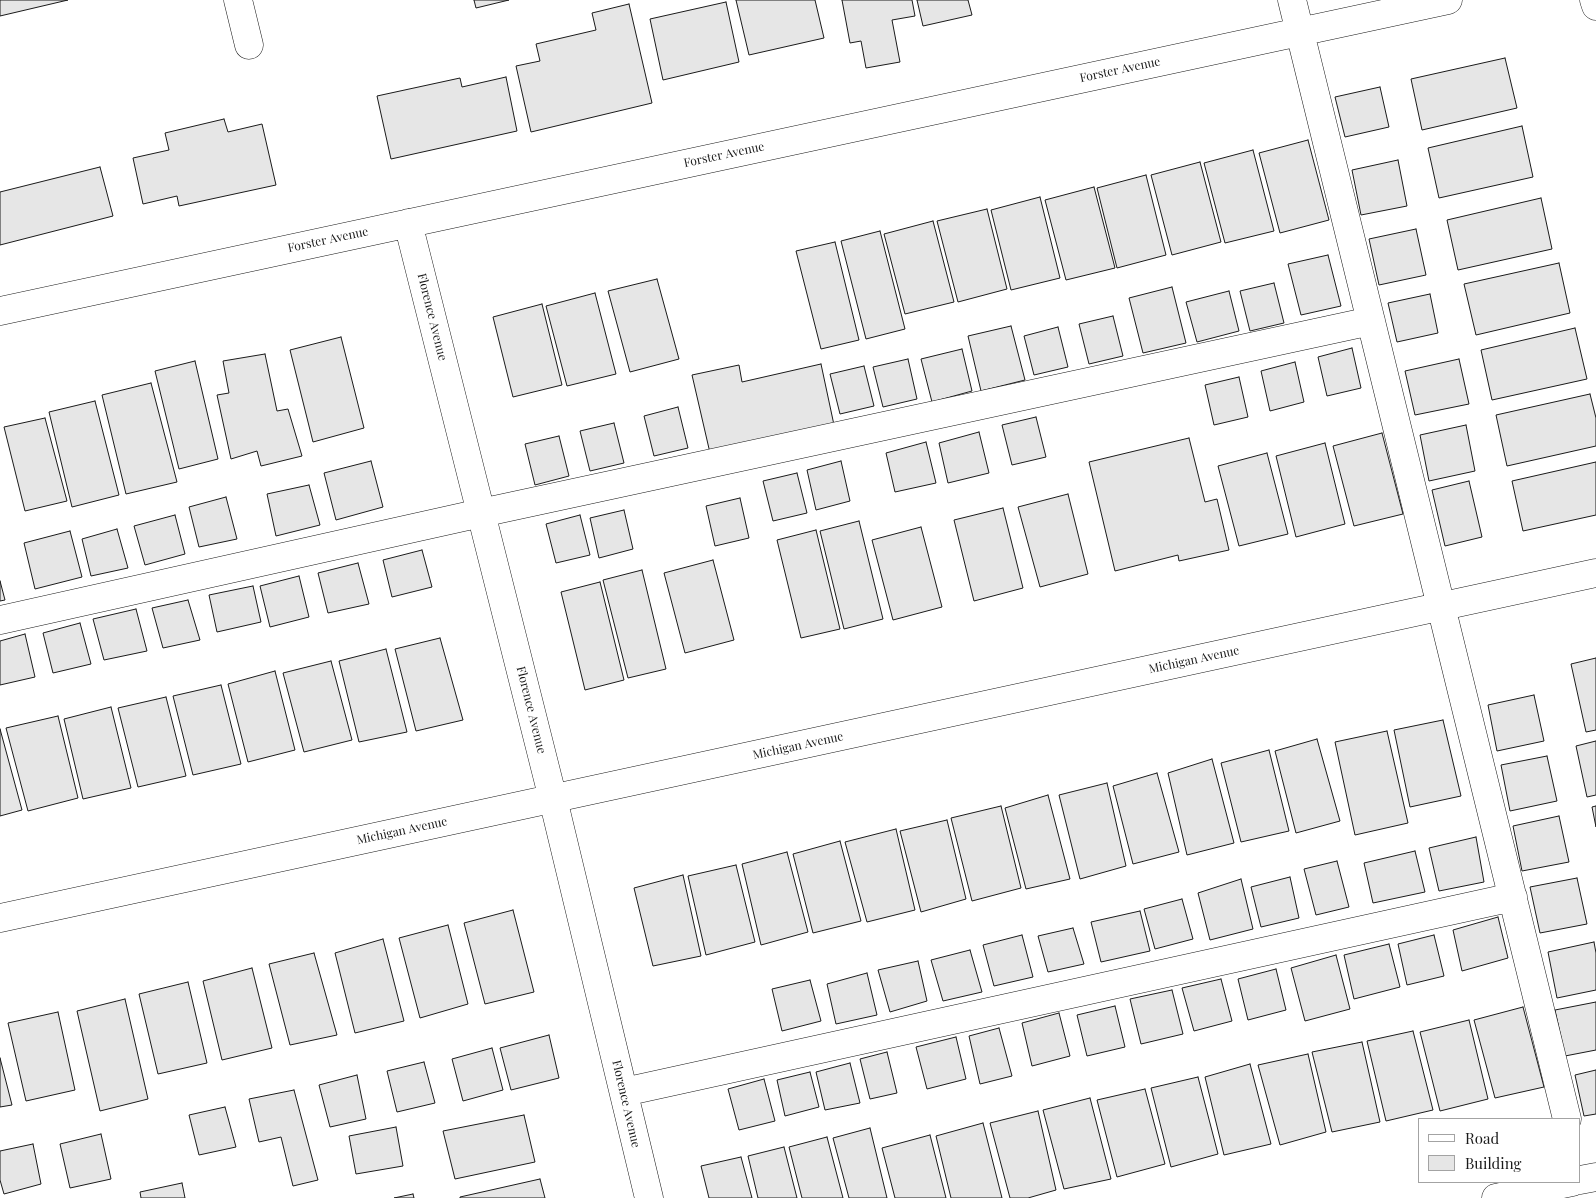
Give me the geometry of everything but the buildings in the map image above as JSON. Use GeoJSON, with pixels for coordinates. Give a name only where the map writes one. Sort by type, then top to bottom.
{"type":"FeatureCollection","features":[{"type":"Feature","properties":{"kind":"street"},"geometry":{"type":"LineString","coordinates":[[238,0],[249,45]]}},
{"type":"Feature","properties":{"kind":"street"},"geometry":{"type":"LineString","coordinates":[[1292,0],[1567,1118]]}},
{"type":"Feature","properties":{"kind":"street","name":"Forster Avenue"},"geometry":{"type":"LineString","coordinates":[[0,311],[1448,0]]}},
{"type":"Feature","properties":{"kind":"street"},"geometry":{"type":"LineString","coordinates":[[1594,0],[1596,6]]}},
{"type":"Feature","properties":{"kind":"street","name":"Florence Avenue"},"geometry":{"type":"LineString","coordinates":[[408,223],[553,799],[649,1198]]}},
{"type":"Feature","properties":{"kind":"street"},"geometry":{"type":"LineString","coordinates":[[0,620],[481,513],[1371,321]]}},
{"type":"Feature","properties":{"kind":"street","name":"Michigan Avenue"},"geometry":{"type":"LineString","coordinates":[[0,918],[1596,573]]}},
{"type":"Feature","properties":{"kind":"street"},"geometry":{"type":"LineString","coordinates":[[624,1092],[1513,897]]}},
{"type":"Feature","properties":{"kind":"street"},"geometry":{"type":"LineString","coordinates":[[1496,1198],[1573,1183]]}}]}
